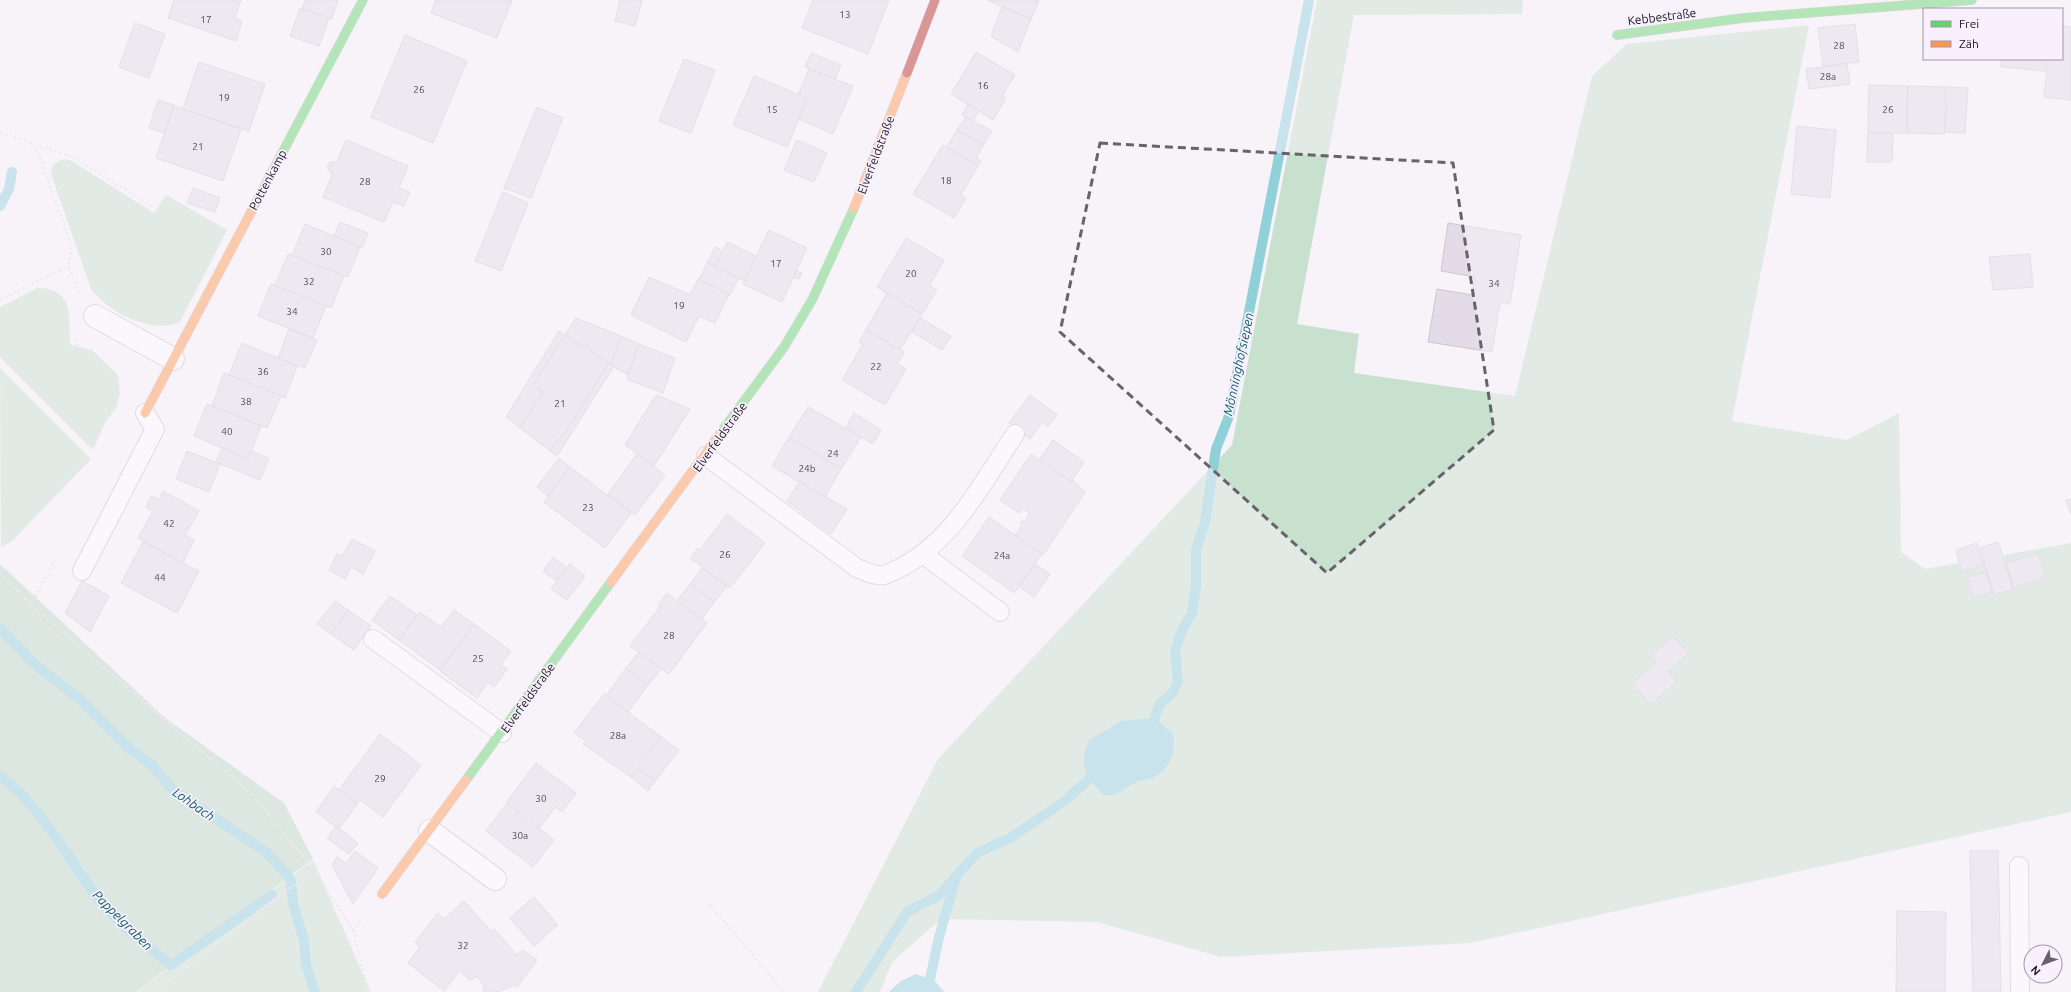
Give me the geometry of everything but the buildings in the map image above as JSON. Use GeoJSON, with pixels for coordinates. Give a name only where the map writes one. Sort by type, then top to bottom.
{"type":"FeatureCollection","features":[{"type":"Feature","properties":{"kind":"street","name":"Pottenkamp"},"geometry":{"type":"LineString","coordinates":[[145,414],[363,0]]}},
{"type":"Feature","properties":{"kind":"street","name":"Elverfeldstraße"},"geometry":{"type":"LineString","coordinates":[[382,894],[706,456],[784,347],[812,300],[861,193],[935,0]]}},
{"type":"Feature","properties":{"kind":"street","name":"Kebbestraße"},"geometry":{"type":"LineString","coordinates":[[1617,35],[1744,18],[1972,0]]}},
{"type":"Feature","properties":{"kind":"street"},"geometry":{"type":"LineString","coordinates":[[95,316],[173,359]]}},
{"type":"Feature","properties":{"kind":"street"},"geometry":{"type":"LineString","coordinates":[[430,831],[495,879]]}},
{"type":"Feature","properties":{"kind":"lane"},"geometry":{"type":"LineString","coordinates":[[82,571],[155,429],[145,414]]}},
{"type":"Feature","properties":{"kind":"lane"},"geometry":{"type":"LineString","coordinates":[[706,456],[858,568],[873,575],[885,575],[923,554],[941,537],[965,509],[1015,434]]}},
{"type":"Feature","properties":{"kind":"lane"},"geometry":{"type":"LineString","coordinates":[[923,554],[1000,612]]}},
{"type":"Feature","properties":{"kind":"lane"},"geometry":{"type":"LineString","coordinates":[[373,639],[502,733]]}},
{"type":"Feature","properties":{"kind":"lane"},"geometry":{"type":"LineString","coordinates":[[2019,866],[2020,992]]}},
{"type":"Feature","properties":{"kind":"path"},"geometry":{"type":"LineString","coordinates":[[0,132],[74,157],[154,208]]}},
{"type":"Feature","properties":{"kind":"path"},"geometry":{"type":"LineString","coordinates":[[28,142],[38,152],[71,245],[69,266],[82,305],[95,316]]}},
{"type":"Feature","properties":{"kind":"path"},"geometry":{"type":"LineString","coordinates":[[0,299],[69,266]]}},
{"type":"Feature","properties":{"kind":"path"},"geometry":{"type":"LineString","coordinates":[[0,574],[31,605],[256,798],[315,872],[353,930],[369,992]]}},
{"type":"Feature","properties":{"kind":"path"},"geometry":{"type":"LineString","coordinates":[[154,992],[275,898],[315,872]]}},
{"type":"Feature","properties":{"kind":"path"},"geometry":{"type":"LineString","coordinates":[[710,905],[784,992]]}},
{"type":"Feature","properties":{"kind":"highlighted area"},"geometry":{"type":"Polygon","coordinates":[[[1100,143],[1453,163],[1494,430],[1327,573],[1060,332],[1100,143]]]}},
{"type":"Feature","properties":{"kind":"green space"},"geometry":{"type":"Polygon","coordinates":[[[1317,0],[1523,0],[1522,14],[1354,15],[1297,324],[1359,334],[1354,373],[1515,396],[1592,76],[1627,44],[1809,25],[1732,421],[1847,440],[1899,413],[1901,552],[1925,569],[2071,543],[2071,812],[1470,943],[1221,957],[1097,922],[941,919],[892,962],[880,992],[818,992],[938,759],[1232,445],[1317,0]]]}},
{"type":"Feature","properties":{"kind":"green space"},"geometry":{"type":"Polygon","coordinates":[[[65,159],[72,161],[154,213],[166,195],[227,230],[180,322],[157,326],[131,319],[108,306],[91,289],[51,174],[52,168],[55,164],[65,159]]]}},
{"type":"Feature","properties":{"kind":"green space"},"geometry":{"type":"Polygon","coordinates":[[[37,288],[50,289],[59,293],[64,299],[68,307],[71,345],[92,350],[118,375],[120,393],[116,408],[105,423],[93,450],[0,357],[0,307],[37,288]]]}},
{"type":"Feature","properties":{"kind":"green space"},"geometry":{"type":"Polygon","coordinates":[[[0,368],[91,459],[11,542],[1,547],[0,368]]]}},
{"type":"Feature","properties":{"kind":"green space"},"geometry":{"type":"Polygon","coordinates":[[[0,564],[164,717],[284,803],[313,859],[136,992],[0,992],[0,564]]]}},
{"type":"Feature","properties":{"kind":"green space"},"geometry":{"type":"Polygon","coordinates":[[[313,860],[371,992],[137,992],[313,860]]]}},
{"type":"Feature","properties":{"kind":"water"},"geometry":{"type":"Polygon","coordinates":[[[1155,718],[1173,734],[1174,747],[1167,765],[1158,775],[1152,778],[1136,782],[1116,794],[1103,795],[1091,781],[1085,770],[1084,757],[1089,740],[1121,721],[1155,718]]]}},
{"type":"Feature","properties":{"kind":"water"},"geometry":{"type":"Polygon","coordinates":[[[916,974],[935,981],[944,992],[889,992],[901,981],[916,974]]]}},
{"type":"Feature","properties":{"kind":"waterway","name":"Mönninghofsiepen"},"geometry":{"type":"LineString","coordinates":[[1155,718],[1159,705],[1173,692],[1178,681],[1175,653],[1182,630],[1192,613],[1196,586],[1196,550],[1205,522],[1216,449],[1229,416],[1309,0]]}},
{"type":"Feature","properties":{"kind":"waterway"},"geometry":{"type":"LineString","coordinates":[[0,206],[9,189],[12,172]]}},
{"type":"Feature","properties":{"kind":"waterway","name":"Lohbach"},"geometry":{"type":"LineString","coordinates":[[0,628],[33,663],[81,700],[130,749],[152,765],[174,791],[266,852],[285,872],[291,881],[293,904],[304,941],[306,965],[315,992]]}},
{"type":"Feature","properties":{"kind":"waterway","name":"Pappelgraben"},"geometry":{"type":"LineString","coordinates":[[0,776],[21,794],[32,806],[103,905],[131,932],[171,965],[272,895]]}},
{"type":"Feature","properties":{"kind":"waterway","name":"Mönninghofsiepen"},"geometry":{"type":"LineString","coordinates":[[856,992],[907,912],[939,895],[977,853],[1012,837],[1066,800],[1089,779]]}},
{"type":"Feature","properties":{"kind":"waterway"},"geometry":{"type":"LineString","coordinates":[[930,979],[939,937],[956,877]]}},
{"type":"Feature","properties":{"kind":"traffic: fast"},"geometry":{"type":"LineString","coordinates":[[251,212],[363,0]]}},
{"type":"Feature","properties":{"kind":"traffic: fast"},"geometry":{"type":"LineString","coordinates":[[1617,35],[1743,18],[1972,0]]}},
{"type":"Feature","properties":{"kind":"traffic: fast"},"geometry":{"type":"LineString","coordinates":[[719,435],[784,347],[812,300],[854,208]]}},
{"type":"Feature","properties":{"kind":"traffic: fast"},"geometry":{"type":"LineString","coordinates":[[466,780],[611,582]]}},
{"type":"Feature","properties":{"kind":"traffic: slow"},"geometry":{"type":"LineString","coordinates":[[854,208],[907,73]]}},
{"type":"Feature","properties":{"kind":"traffic: slow"},"geometry":{"type":"LineString","coordinates":[[145,413],[251,212]]}},
{"type":"Feature","properties":{"kind":"traffic: slow"},"geometry":{"type":"LineString","coordinates":[[611,582],[719,435]]}},
{"type":"Feature","properties":{"kind":"traffic: slow"},"geometry":{"type":"LineString","coordinates":[[382,894],[466,780]]}},
{"type":"Feature","properties":{"kind":"traffic: jam"},"geometry":{"type":"LineString","coordinates":[[907,73],[935,0]]}}]}
